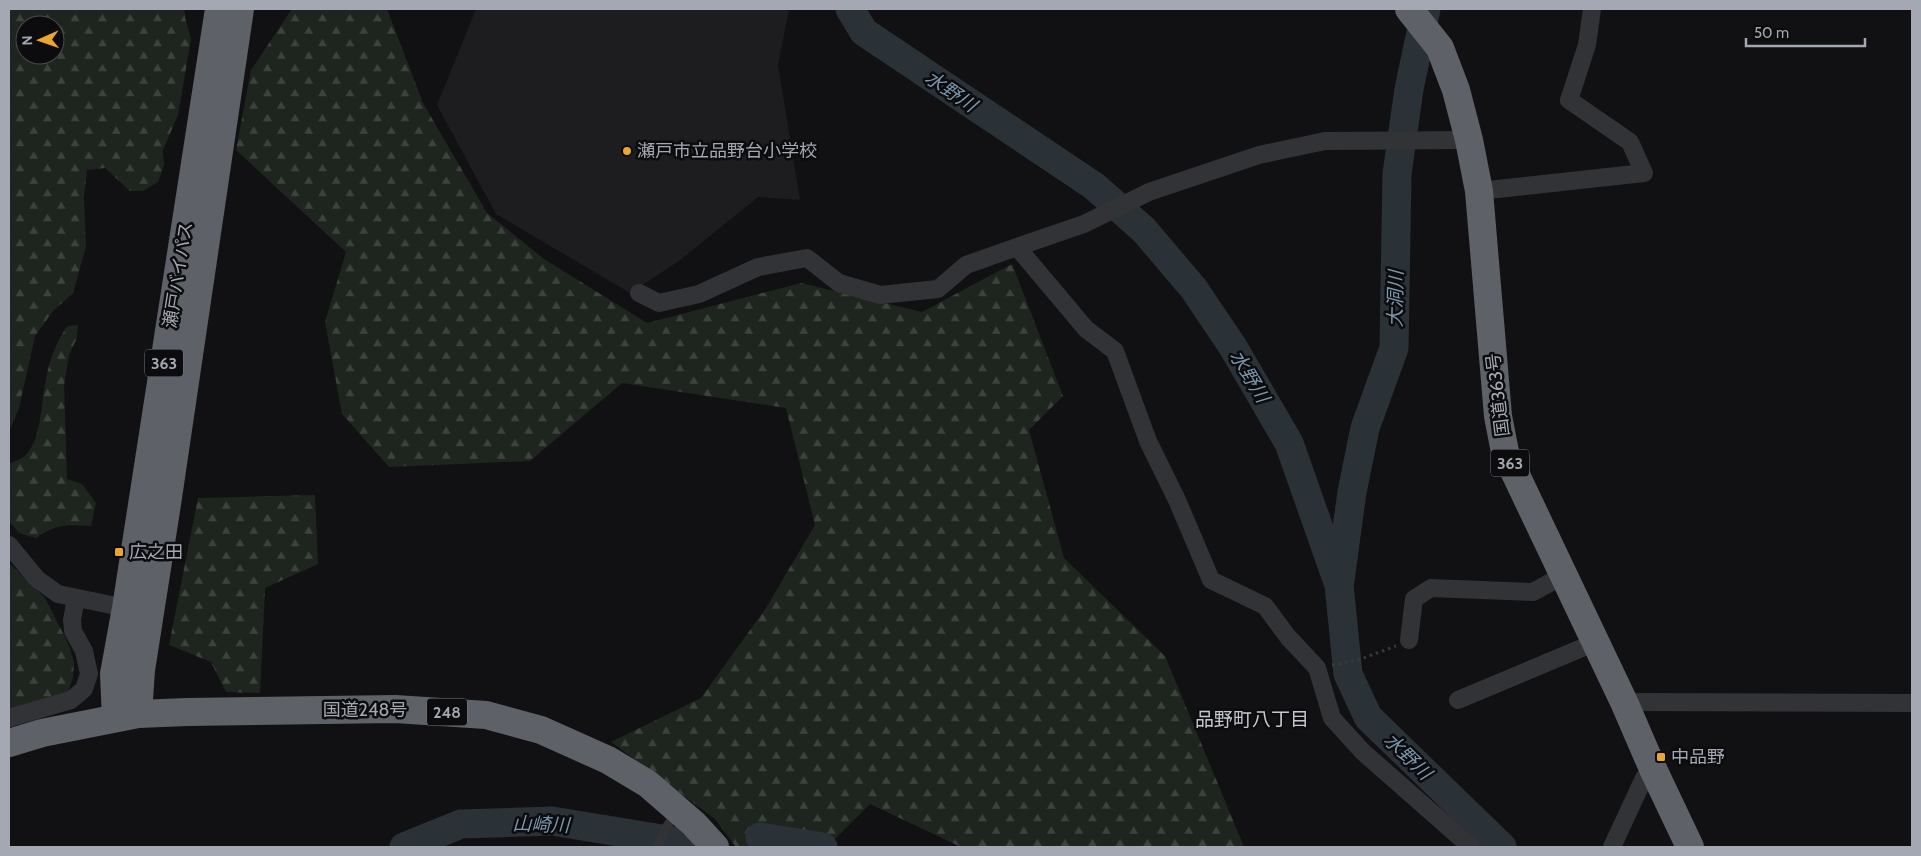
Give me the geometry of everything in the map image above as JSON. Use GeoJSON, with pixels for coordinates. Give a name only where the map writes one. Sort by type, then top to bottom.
{"type":"FeatureCollection","features":[{"type":"Feature","properties":{"kind":"highway","name":"瀬戸バイパス"},"geometry":{"type":"LineString","coordinates":[[127,716],[114,674],[126,608],[219,9]]}},
{"type":"Feature","properties":{"kind":"highway","name":"瀬戸バイパス"},"geometry":{"type":"LineString","coordinates":[[127,716],[141,670],[240,9]]}},
{"type":"Feature","properties":{"kind":"highway","name":"国道363号"},"geometry":{"type":"LineString","coordinates":[[1411,10],[1440,48],[1456,90],[1479,191],[1498,416],[1505,452],[1596,642],[1690,847]]}},
{"type":"Feature","properties":{"kind":"highway","name":"国道248号"},"geometry":{"type":"LineString","coordinates":[[9,743],[42,733],[127,716],[187,712],[395,709],[486,715],[541,730],[608,760],[648,784],[672,818],[694,824],[715,847]]}},
{"type":"Feature","properties":{"kind":"street"},"geometry":{"type":"LineString","coordinates":[[1479,191],[1644,173],[1630,142],[1569,100],[1587,45],[1592,9]]}},
{"type":"Feature","properties":{"kind":"street"},"geometry":{"type":"LineString","coordinates":[[639,293],[659,303],[700,294],[758,267],[807,258],[839,282],[880,295],[938,290],[966,265],[1084,224],[1149,192],[1269,153],[1325,141],[1468,140]]}},
{"type":"Feature","properties":{"kind":"street"},"geometry":{"type":"LineString","coordinates":[[1017,247],[1086,329],[1115,351],[1148,441],[1211,580],[1265,606],[1288,638],[1317,668],[1332,718],[1363,752],[1471,847]]}},
{"type":"Feature","properties":{"kind":"street"},"geometry":{"type":"LineString","coordinates":[[9,545],[37,579],[58,594],[126,608]]}},
{"type":"Feature","properties":{"kind":"street"},"geometry":{"type":"LineString","coordinates":[[1409,640],[1414,600],[1431,588],[1533,592],[1564,575]]}},
{"type":"Feature","properties":{"kind":"street"},"geometry":{"type":"LineString","coordinates":[[9,718],[71,700],[84,689],[89,674],[84,651],[73,631],[72,620],[76,598]]}},
{"type":"Feature","properties":{"kind":"street"},"geometry":{"type":"LineString","coordinates":[[1458,700],[1596,642]]}},
{"type":"Feature","properties":{"kind":"street"},"geometry":{"type":"LineString","coordinates":[[1624,702],[1912,703]]}},
{"type":"Feature","properties":{"kind":"street"},"geometry":{"type":"LineString","coordinates":[[1612,847],[1644,778],[1653,769]]}},
{"type":"Feature","properties":{"kind":"lane"},"geometry":{"type":"LineString","coordinates":[[657,847],[672,818]]}},
{"type":"Feature","properties":{"kind":"path"},"geometry":{"type":"LineString","coordinates":[[1317,668],[1358,660],[1409,640]]}},
{"type":"Feature","properties":{"kind":"shaded area","name":"瀬戸市立品野台小学校"},"geometry":{"type":"Polygon","coordinates":[[[476,9],[789,9],[778,65],[800,200],[758,197],[679,261],[630,293],[496,214],[437,105],[476,9]]]}},
{"type":"Feature","properties":{"kind":"green space"},"geometry":{"type":"Polygon","coordinates":[[[9,9],[184,9],[191,39],[178,115],[163,150],[164,165],[158,182],[143,191],[130,191],[105,168],[87,170],[84,198],[86,247],[73,293],[53,311],[35,336],[19,408],[9,432],[9,9]]]}},
{"type":"Feature","properties":{"kind":"green space"},"geometry":{"type":"Polygon","coordinates":[[[292,9],[387,9],[423,103],[487,213],[544,259],[647,323],[801,283],[922,312],[1012,264],[1063,396],[1029,430],[1064,558],[1165,656],[1244,847],[961,847],[870,804],[828,846],[830,847],[736,847],[715,819],[611,742],[701,698],[766,608],[815,525],[786,408],[622,383],[530,461],[389,467],[342,414],[325,322],[346,252],[236,150],[251,70],[292,9]]]}},
{"type":"Feature","properties":{"kind":"green space"},"geometry":{"type":"Polygon","coordinates":[[[78,325],[77,338],[69,355],[64,386],[67,479],[82,484],[96,503],[91,526],[56,527],[36,538],[19,533],[9,521],[9,464],[26,455],[31,448],[38,429],[47,373],[54,352],[67,326],[78,325]]]}},
{"type":"Feature","properties":{"kind":"green space"},"geometry":{"type":"Polygon","coordinates":[[[315,495],[318,564],[265,588],[260,693],[226,692],[211,662],[169,645],[198,498],[315,495]]]}},
{"type":"Feature","properties":{"kind":"green space"},"geometry":{"type":"Polygon","coordinates":[[[9,563],[45,598],[68,643],[74,662],[73,678],[67,694],[9,715],[9,563]]]}},
{"type":"Feature","properties":{"kind":"waterway","name":"水野川"},"geometry":{"type":"LineString","coordinates":[[850,9],[864,32],[1094,186],[1144,230],[1194,289],[1233,347],[1289,443],[1339,585],[1348,674],[1368,717],[1502,847]]}},
{"type":"Feature","properties":{"kind":"waterway","name":"大洞川"},"geometry":{"type":"LineString","coordinates":[[1340,580],[1352,492],[1365,428],[1394,348],[1397,174],[1409,89],[1426,9]]}},
{"type":"Feature","properties":{"kind":"waterway","name":"山崎川"},"geometry":{"type":"LineString","coordinates":[[404,847],[461,824],[552,821],[680,842]]}},
{"type":"Feature","properties":{"kind":"waterway","name":"山崎川"},"geometry":{"type":"LineString","coordinates":[[760,837],[823,847]]}},
{"type":"Feature","properties":{"kind":"place","name":"瀬戸市立品野台小学校"},"geometry":{"type":"Point","coordinates":[627,151]}},
{"type":"Feature","properties":{"kind":"place","name":"広之田"},"geometry":{"type":"Point","coordinates":[119,552]}},
{"type":"Feature","properties":{"kind":"place","name":"中品野"},"geometry":{"type":"Point","coordinates":[1661,757]}},
{"type":"Feature","properties":{"kind":"district","name":"品野町八丁目"},"geometry":{"type":"Point","coordinates":[1252,719]}}]}
